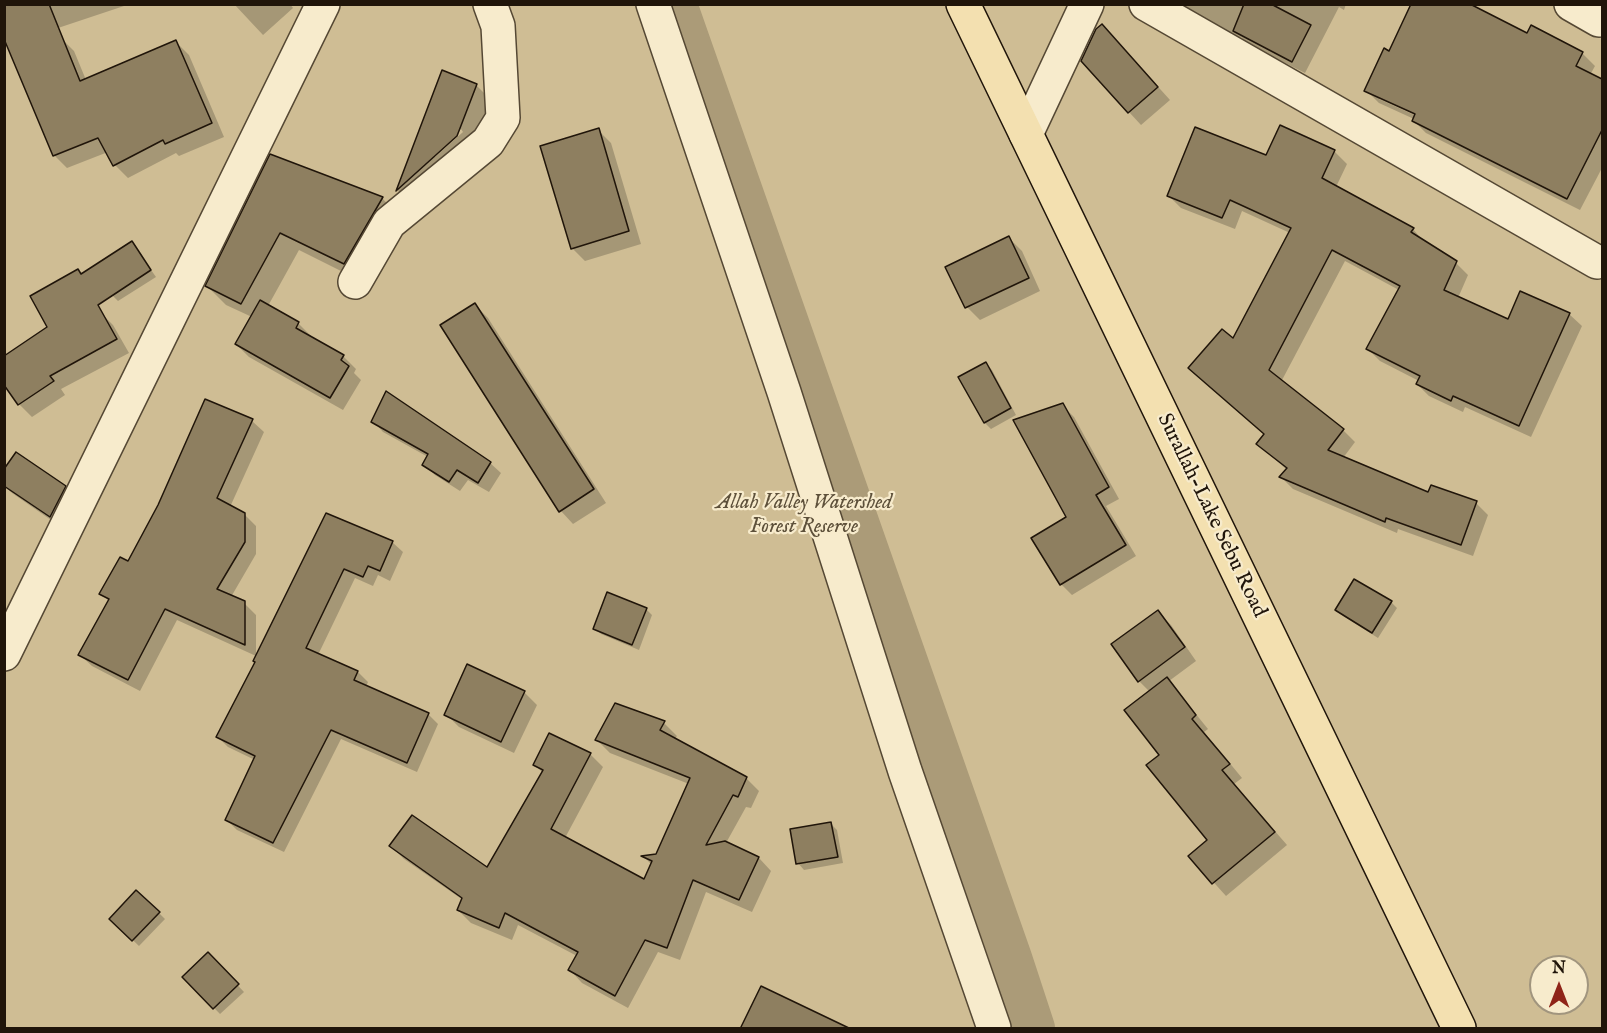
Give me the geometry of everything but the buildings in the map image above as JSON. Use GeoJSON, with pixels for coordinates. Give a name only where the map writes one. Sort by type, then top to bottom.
{"type":"FeatureCollection","features":[{"type":"Feature","properties":{"kind":"main road","name":"Surallah-Lake Sebu Road"},"geometry":{"type":"LineString","coordinates":[[963,4],[1459,1029]]}},
{"type":"Feature","properties":{"kind":"street"},"geometry":{"type":"LineString","coordinates":[[4,654],[323,4]]}},
{"type":"Feature","properties":{"kind":"street"},"geometry":{"type":"LineString","coordinates":[[355,282],[389,223],[488,142],[503,118],[498,26],[490,4]]}},
{"type":"Feature","properties":{"kind":"street"},"geometry":{"type":"LineString","coordinates":[[653,4],[784,392],[906,771],[994,1029]]}},
{"type":"Feature","properties":{"kind":"street"},"geometry":{"type":"LineString","coordinates":[[1026,134],[1087,4]]}},
{"type":"Feature","properties":{"kind":"street"},"geometry":{"type":"LineString","coordinates":[[1146,4],[1597,262]]}},
{"type":"Feature","properties":{"kind":"street"},"geometry":{"type":"LineString","coordinates":[[1570,4],[1599,20]]}},
{"type":"Feature","properties":{"kind":"green space","name":"Allah Valley Watershed Forest Reserve"},"geometry":{"type":"Polygon","coordinates":[[[5,5],[1602,5],[1602,1028],[5,1028],[5,5]]]}},
{"type":"Feature","properties":{"kind":"waterway"},"geometry":{"type":"LineString","coordinates":[[676,4],[1034,1028]]}}]}
